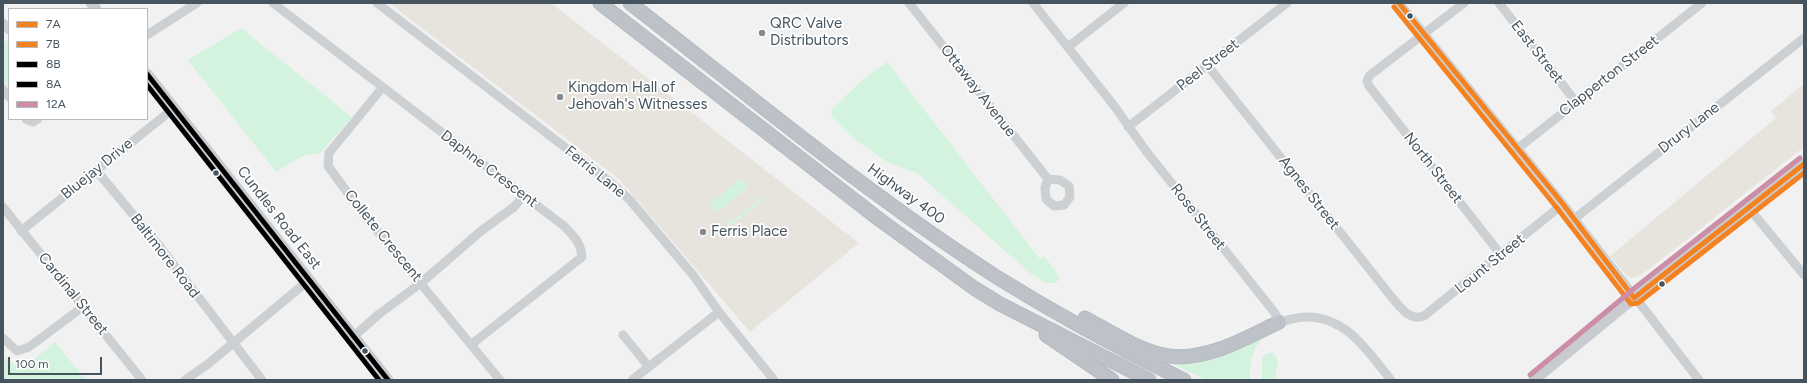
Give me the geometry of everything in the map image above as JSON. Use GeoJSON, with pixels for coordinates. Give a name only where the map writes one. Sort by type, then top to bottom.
{"type":"FeatureCollection","features":[{"type":"Feature","properties":{"kind":"highway"},"geometry":{"type":"LineString","coordinates":[[600,3],[880,220],[974,288],[1112,380]]}},
{"type":"Feature","properties":{"kind":"highway","name":"Highway 400"},"geometry":{"type":"LineString","coordinates":[[630,3],[810,143],[934,235],[1024,293],[1120,348],[1184,380]]}},
{"type":"Feature","properties":{"kind":"highway"},"geometry":{"type":"LineString","coordinates":[[1024,293],[1056,303],[1133,343],[1158,354],[1169,356],[1192,356],[1216,350],[1279,322]]}},
{"type":"Feature","properties":{"kind":"highway"},"geometry":{"type":"LineString","coordinates":[[1000,304],[1149,380]]}},
{"type":"Feature","properties":{"kind":"main road","name":"Cundles Road East"},"geometry":{"type":"LineString","coordinates":[[148,75],[388,380]]}},
{"type":"Feature","properties":{"kind":"main road"},"geometry":{"type":"LineString","coordinates":[[1534,380],[1634,298],[1804,164]]}},
{"type":"Feature","properties":{"kind":"street"},"geometry":{"type":"LineString","coordinates":[[148,34],[197,3]]}},
{"type":"Feature","properties":{"kind":"street","name":"Daphne Crescent"},"geometry":{"type":"LineString","coordinates":[[273,3],[564,226],[575,237],[581,247],[582,257],[472,344]]}},
{"type":"Feature","properties":{"kind":"street","name":"Ferris Lane"},"geometry":{"type":"LineString","coordinates":[[377,3],[609,181],[629,199],[693,275],[719,312],[771,379]]}},
{"type":"Feature","properties":{"kind":"street","name":"Ottaway Avenue"},"geometry":{"type":"LineString","coordinates":[[908,3],[1048,179]]}},
{"type":"Feature","properties":{"kind":"street","name":"Rose Street"},"geometry":{"type":"LineString","coordinates":[[1033,3],[1275,314],[1279,322]]}},
{"type":"Feature","properties":{"kind":"street"},"geometry":{"type":"LineString","coordinates":[[1068,47],[1124,3]]}},
{"type":"Feature","properties":{"kind":"street","name":"Peel Street"},"geometry":{"type":"LineString","coordinates":[[1128,127],[1287,3]]}},
{"type":"Feature","properties":{"kind":"street"},"geometry":{"type":"LineString","coordinates":[[1399,3],[1563,204],[1634,298],[1699,380]]}},
{"type":"Feature","properties":{"kind":"street"},"geometry":{"type":"LineString","coordinates":[[1424,34],[1464,3]]}},
{"type":"Feature","properties":{"kind":"street","name":"East Street"},"geometry":{"type":"LineString","coordinates":[[1499,3],[1576,102]]}},
{"type":"Feature","properties":{"kind":"street","name":"Clapperton Street"},"geometry":{"type":"LineString","coordinates":[[1517,149],[1702,3]]}},
{"type":"Feature","properties":{"kind":"street","name":"North Street"},"geometry":{"type":"LineString","coordinates":[[1424,34],[1369,76],[1367,81],[1369,86],[1501,255]]}},
{"type":"Feature","properties":{"kind":"street","name":"Drury Lane"},"geometry":{"type":"LineString","coordinates":[[1574,219],[1804,38]]}},
{"type":"Feature","properties":{"kind":"street","name":"Agnes Street"},"geometry":{"type":"LineString","coordinates":[[1208,66],[1394,300],[1409,316],[1414,318]]}},
{"type":"Feature","properties":{"kind":"street","name":"Collete Crescent"},"geometry":{"type":"LineString","coordinates":[[382,88],[329,153],[328,166],[361,211],[448,318],[472,344],[500,380]]}},
{"type":"Feature","properties":{"kind":"street","name":"Bluejay Drive"},"geometry":{"type":"LineString","coordinates":[[21,231],[174,108]]}},
{"type":"Feature","properties":{"kind":"street","name":"Baltimore Road"},"geometry":{"type":"LineString","coordinates":[[96,170],[160,247],[262,380]]}},
{"type":"Feature","properties":{"kind":"street"},"geometry":{"type":"LineString","coordinates":[[354,336],[379,314],[421,283],[481,231],[514,207],[524,195]]}},
{"type":"Feature","properties":{"kind":"street","name":"Lount Street"},"geometry":{"type":"LineString","coordinates":[[1414,318],[1424,316],[1563,204]]}},
{"type":"Feature","properties":{"kind":"street","name":"Cardinal Street"},"geometry":{"type":"LineString","coordinates":[[3,207],[142,380]]}},
{"type":"Feature","properties":{"kind":"street"},"geometry":{"type":"LineString","coordinates":[[1748,207],[1804,275]]}},
{"type":"Feature","properties":{"kind":"street"},"geometry":{"type":"LineString","coordinates":[[185,380],[208,364],[309,280]]}},
{"type":"Feature","properties":{"kind":"street"},"geometry":{"type":"LineString","coordinates":[[3,338],[17,351],[29,347],[84,306]]}},
{"type":"Feature","properties":{"kind":"street"},"geometry":{"type":"LineString","coordinates":[[632,380],[719,312]]}},
{"type":"Feature","properties":{"kind":"street"},"geometry":{"type":"LineString","coordinates":[[1279,322],[1305,317],[1318,318],[1338,324],[1359,340],[1391,380]]}},
{"type":"Feature","properties":{"kind":"street"},"geometry":{"type":"LineString","coordinates":[[623,335],[649,367]]}},
{"type":"Feature","properties":{"kind":"shaded area"},"geometry":{"type":"Polygon","coordinates":[[[389,3],[551,3],[859,243],[750,332],[619,179],[389,3]]]}},
{"type":"Feature","properties":{"kind":"shaded area"},"geometry":{"type":"Polygon","coordinates":[[[1802,85],[1804,88],[1804,147],[1644,273],[1633,278],[1627,276],[1610,256],[1776,118],[1771,111],[1802,85]]]}},
{"type":"Feature","properties":{"kind":"green space"},"geometry":{"type":"Polygon","coordinates":[[[241,28],[352,117],[320,153],[302,156],[276,172],[188,60],[241,28]]]}},
{"type":"Feature","properties":{"kind":"green space"},"geometry":{"type":"Polygon","coordinates":[[[8,40],[8,87],[3,80],[3,42],[8,40]]]}},
{"type":"Feature","properties":{"kind":"green space"},"geometry":{"type":"Polygon","coordinates":[[[887,62],[1040,259],[1044,256],[1060,277],[1056,283],[1046,283],[1030,273],[917,173],[887,162],[853,138],[832,117],[831,110],[859,83],[887,62]]]}},
{"type":"Feature","properties":{"kind":"green space"},"geometry":{"type":"Polygon","coordinates":[[[739,180],[742,180],[749,187],[717,212],[709,205],[739,180]]]}},
{"type":"Feature","properties":{"kind":"green space"},"geometry":{"type":"Polygon","coordinates":[[[757,195],[767,204],[763,201],[729,227],[732,232],[730,232],[727,229],[728,218],[731,222],[759,200],[757,195]]]}},
{"type":"Feature","properties":{"kind":"green space"},"geometry":{"type":"Polygon","coordinates":[[[1265,334],[1257,345],[1253,356],[1250,380],[1206,380],[1162,359],[1265,334]]]}},
{"type":"Feature","properties":{"kind":"green space"},"geometry":{"type":"Polygon","coordinates":[[[55,342],[86,380],[3,380],[5,357],[13,364],[21,365],[29,363],[55,342]]]}},
{"type":"Feature","properties":{"kind":"green space"},"geometry":{"type":"Polygon","coordinates":[[[1267,353],[1274,353],[1278,362],[1275,377],[1278,380],[1262,380],[1262,358],[1267,353]]]}},
{"type":"Feature","properties":{"kind":"transit line","name":"7A"},"geometry":{"type":"LineString","coordinates":[[1399,3],[1563,204],[1634,298],[1804,164]]}},
{"type":"Feature","properties":{"kind":"transit line","name":"7B"},"geometry":{"type":"LineString","coordinates":[[1394,7],[1557,208],[1631,304],[1638,303],[1804,173]]}},
{"type":"Feature","properties":{"kind":"transit line","name":"8B"},"geometry":{"type":"LineString","coordinates":[[148,75],[388,380]]}},
{"type":"Feature","properties":{"kind":"transit line","name":"8A"},"geometry":{"type":"LineString","coordinates":[[148,86],[379,380]]}},
{"type":"Feature","properties":{"kind":"transit line","name":"12A"},"geometry":{"type":"LineString","coordinates":[[1530,375],[1636,287],[1800,158]]}},
{"type":"Feature","properties":{"kind":"place","name":"QRC Valve Distributors"},"geometry":{"type":"Point","coordinates":[762,33]}},
{"type":"Feature","properties":{"kind":"place","name":"Kingdom Hall of Jehovah's Witnesses"},"geometry":{"type":"Point","coordinates":[560,97]}},
{"type":"Feature","properties":{"kind":"place","name":"Ferris Place"},"geometry":{"type":"Point","coordinates":[703,232]}}]}
